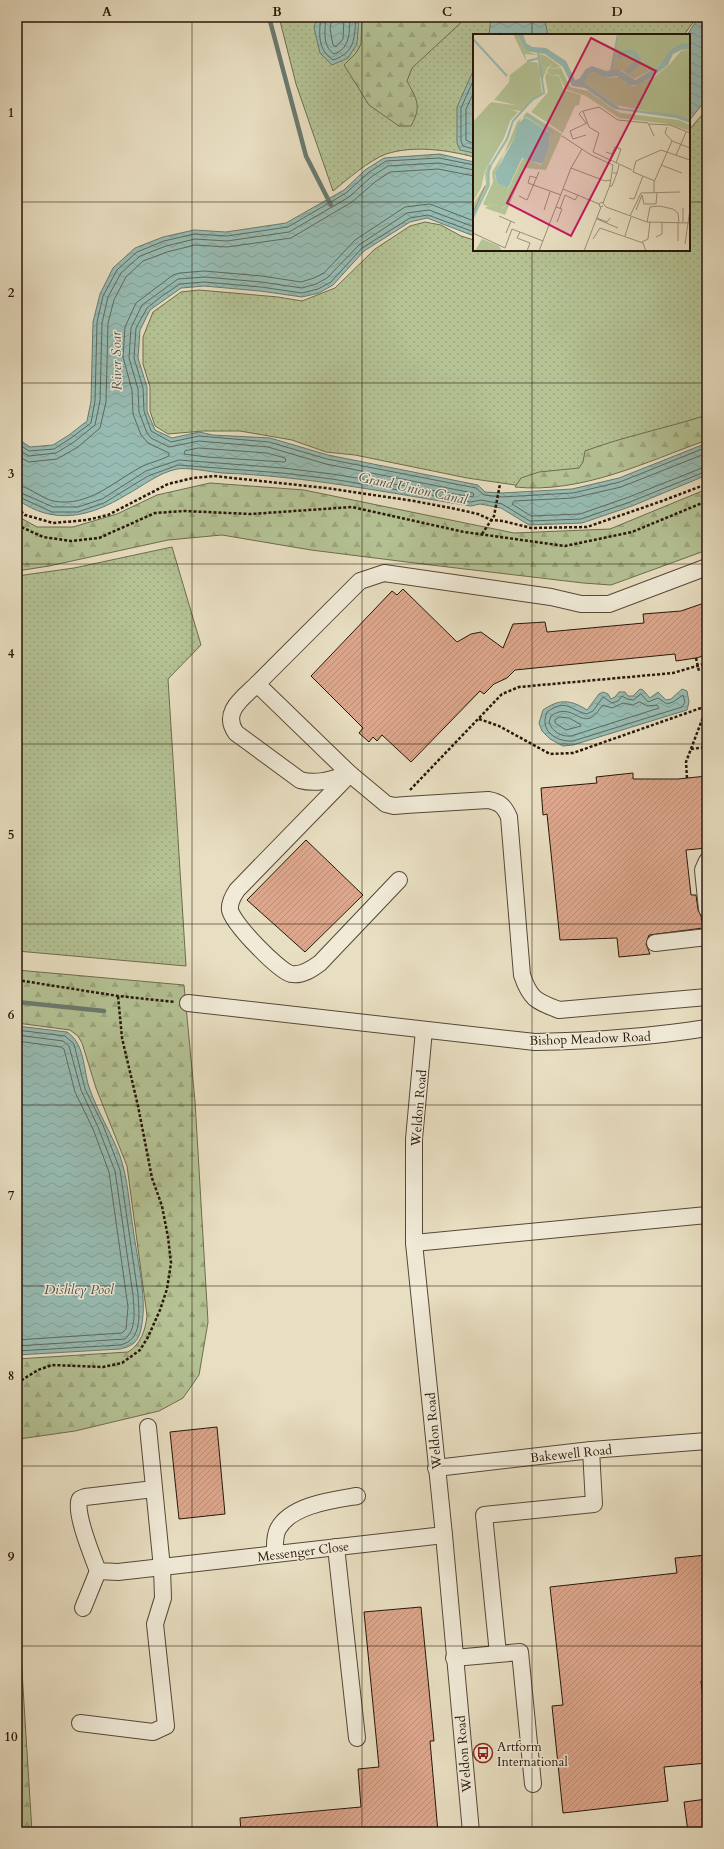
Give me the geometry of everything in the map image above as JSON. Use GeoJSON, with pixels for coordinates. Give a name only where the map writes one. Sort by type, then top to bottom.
{"type":"FeatureCollection","features":[{"type":"Feature","properties":{"kind":"street"},"geometry":{"type":"LineString","coordinates":[[350,774],[323,782],[311,783],[300,780],[236,733],[231,726],[230,718],[232,711],[257,684],[360,581],[384,573],[551,597],[581,604],[609,604],[707,567]]}},
{"type":"Feature","properties":{"kind":"street"},"geometry":{"type":"LineString","coordinates":[[257,684],[350,774],[386,804],[394,806],[488,800],[498,801],[509,817],[522,975],[527,991],[540,1003],[559,1010],[707,997]]}},
{"type":"Feature","properties":{"kind":"street"},"geometry":{"type":"LineString","coordinates":[[350,774],[237,890],[232,899],[230,909],[234,920],[278,966],[291,974],[301,973],[312,970],[320,963],[399,880]]}},
{"type":"Feature","properties":{"kind":"street"},"geometry":{"type":"LineString","coordinates":[[707,861],[703,870],[707,909]]}},
{"type":"Feature","properties":{"kind":"street"},"geometry":{"type":"LineString","coordinates":[[654,943],[707,937]]}},
{"type":"Feature","properties":{"kind":"street","name":"Bishop Meadow Road"},"geometry":{"type":"LineString","coordinates":[[188,1003],[535,1042],[650,1036],[707,1028]]}},
{"type":"Feature","properties":{"kind":"street","name":"Weldon Road"},"geometry":{"type":"LineString","coordinates":[[424,1030],[414,1139],[414,1243],[444,1535],[471,1832]]}},
{"type":"Feature","properties":{"kind":"street"},"geometry":{"type":"LineString","coordinates":[[414,1243],[707,1215]]}},
{"type":"Feature","properties":{"kind":"street"},"geometry":{"type":"LineString","coordinates":[[80,1723],[153,1732],[166,1726],[155,1624],[163,1598],[162,1568],[148,1427]]}},
{"type":"Feature","properties":{"kind":"street","name":"Bakewell Road"},"geometry":{"type":"LineString","coordinates":[[436,1468],[591,1450],[707,1441]]}},
{"type":"Feature","properties":{"kind":"street"},"geometry":{"type":"LineString","coordinates":[[498,1654],[484,1515],[594,1504],[591,1450]]}},
{"type":"Feature","properties":{"kind":"street"},"geometry":{"type":"LineString","coordinates":[[82,1608],[98,1571],[84,1531],[78,1504],[80,1499],[85,1497],[154,1489]]}},
{"type":"Feature","properties":{"kind":"street"},"geometry":{"type":"LineString","coordinates":[[275,1554],[275,1540],[278,1529],[285,1521],[296,1513],[311,1506],[357,1496]]}},
{"type":"Feature","properties":{"kind":"street","name":"Messenger Close"},"geometry":{"type":"LineString","coordinates":[[98,1571],[118,1572],[162,1568],[444,1535]]}},
{"type":"Feature","properties":{"kind":"street"},"geometry":{"type":"LineString","coordinates":[[336,1547],[357,1738]]}},
{"type":"Feature","properties":{"kind":"street"},"geometry":{"type":"LineString","coordinates":[[454,1658],[520,1652],[533,1784]]}},
{"type":"Feature","properties":{"kind":"path"},"geometry":{"type":"LineString","coordinates":[[17,508],[25,515],[53,523],[87,520],[108,515],[168,484],[193,478],[214,476],[326,488],[463,510],[478,514],[491,520],[503,521],[531,528],[587,527],[707,484]]}},
{"type":"Feature","properties":{"kind":"path"},"geometry":{"type":"LineString","coordinates":[[482,534],[494,516],[500,484]]}},
{"type":"Feature","properties":{"kind":"path"},"geometry":{"type":"LineString","coordinates":[[17,526],[43,537],[71,541],[99,538],[155,514],[184,511],[251,514],[306,512],[330,508],[352,507],[464,532],[565,546],[632,532],[707,501]]}},
{"type":"Feature","properties":{"kind":"path"},"geometry":{"type":"LineString","coordinates":[[696,658],[700,671]]}},
{"type":"Feature","properties":{"kind":"path"},"geometry":{"type":"LineString","coordinates":[[394,806],[502,694],[519,687],[673,673],[707,664]]}},
{"type":"Feature","properties":{"kind":"path"},"geometry":{"type":"LineString","coordinates":[[478,719],[499,726],[550,754],[561,754],[573,753],[701,708]]}},
{"type":"Feature","properties":{"kind":"path"},"geometry":{"type":"LineString","coordinates":[[687,778],[686,762],[705,712]]}},
{"type":"Feature","properties":{"kind":"path"},"geometry":{"type":"LineString","coordinates":[[691,749],[707,747]]}},
{"type":"Feature","properties":{"kind":"path"},"geometry":{"type":"LineString","coordinates":[[17,980],[118,996],[188,1003]]}},
{"type":"Feature","properties":{"kind":"path"},"geometry":{"type":"LineString","coordinates":[[17,1383],[38,1370],[52,1365],[103,1367],[122,1363],[140,1350],[148,1337],[160,1310],[167,1289],[171,1263],[168,1237],[162,1206],[152,1178],[138,1106],[122,1038],[118,996]]}},
{"type":"Feature","properties":{"kind":"green space"},"geometry":{"type":"Polygon","coordinates":[[[279,17],[697,17],[685,34],[473,34],[473,157],[453,152],[419,149],[397,151],[386,154],[372,161],[333,191],[296,84],[279,17]]]}},
{"type":"Feature","properties":{"kind":"green space"},"geometry":{"type":"Polygon","coordinates":[[[362,17],[467,17],[412,68],[407,81],[416,98],[417,108],[411,126],[399,126],[369,105],[344,65],[356,53],[361,44],[362,17]]]}},
{"type":"Feature","properties":{"kind":"green space"},"geometry":{"type":"Polygon","coordinates":[[[707,109],[707,437],[529,487],[467,478],[355,455],[326,452],[292,440],[240,431],[203,431],[168,434],[155,426],[150,411],[150,387],[143,364],[143,337],[153,312],[181,292],[199,290],[278,297],[302,301],[335,288],[375,249],[410,226],[425,222],[441,225],[461,236],[473,240],[473,251],[690,251],[690,129],[707,109]]]}},
{"type":"Feature","properties":{"kind":"green space"},"geometry":{"type":"Polygon","coordinates":[[[707,415],[707,440],[661,458],[589,481],[564,486],[540,488],[515,487],[521,478],[539,472],[579,468],[583,462],[585,451],[707,415]]]}},
{"type":"Feature","properties":{"kind":"green space"},"geometry":{"type":"Polygon","coordinates":[[[210,483],[304,490],[514,533],[610,529],[707,489],[707,550],[611,585],[583,583],[311,550],[222,535],[168,540],[49,566],[17,571],[17,516],[37,527],[73,527],[117,514],[157,495],[210,483]]]}},
{"type":"Feature","properties":{"kind":"green space"},"geometry":{"type":"Polygon","coordinates":[[[172,547],[201,645],[168,679],[186,966],[17,951],[17,576],[74,568],[172,547]]]}},
{"type":"Feature","properties":{"kind":"green space"},"geometry":{"type":"Polygon","coordinates":[[[17,970],[184,985],[195,1101],[208,1322],[199,1375],[183,1398],[159,1411],[75,1431],[19,1439],[17,1441],[17,1359],[128,1352],[142,1337],[147,1316],[127,1166],[96,1088],[82,1043],[78,1036],[70,1030],[17,1023],[17,970]]]}},
{"type":"Feature","properties":{"kind":"green space"},"geometry":{"type":"Polygon","coordinates":[[[17,1591],[32,1832],[17,1832],[17,1591]]]}},
{"type":"Feature","properties":{"kind":"water"},"geometry":{"type":"Polygon","coordinates":[[[317,17],[359,17],[357,44],[348,58],[332,65],[320,53],[314,28],[317,17]]]}},
{"type":"Feature","properties":{"kind":"water"},"geometry":{"type":"Polygon","coordinates":[[[491,17],[544,17],[548,34],[489,34],[491,17]]]}},
{"type":"Feature","properties":{"kind":"water"},"geometry":{"type":"Polygon","coordinates":[[[699,17],[707,17],[707,98],[690,120],[690,34],[688,34],[699,17]]]}},
{"type":"Feature","properties":{"kind":"water"},"geometry":{"type":"Polygon","coordinates":[[[473,71],[473,153],[460,150],[457,143],[457,107],[473,71]]]}},
{"type":"Feature","properties":{"kind":"water"},"geometry":{"type":"Polygon","coordinates":[[[440,154],[473,162],[473,236],[427,218],[410,222],[364,251],[333,285],[319,293],[302,297],[260,291],[204,286],[181,288],[150,310],[140,330],[138,358],[147,387],[147,411],[155,430],[172,438],[199,432],[213,435],[270,438],[328,455],[478,485],[485,492],[502,493],[572,489],[619,478],[707,443],[707,475],[632,506],[582,523],[529,525],[501,508],[480,504],[471,506],[316,481],[187,469],[177,469],[163,473],[112,503],[85,513],[58,515],[44,513],[17,499],[17,438],[30,447],[53,445],[87,421],[91,401],[93,322],[100,294],[113,268],[135,248],[163,237],[194,230],[226,232],[286,223],[344,190],[365,170],[384,158],[440,154]]]}},
{"type":"Feature","properties":{"kind":"water"},"geometry":{"type":"Polygon","coordinates":[[[640,689],[643,690],[650,698],[658,692],[666,700],[671,699],[682,689],[687,691],[689,702],[687,710],[573,745],[563,746],[550,739],[542,731],[539,723],[543,710],[549,706],[559,702],[570,702],[587,710],[599,694],[603,692],[608,694],[611,699],[619,692],[625,692],[628,696],[633,696],[640,689]]]}},
{"type":"Feature","properties":{"kind":"water","name":"Dishley Pool"},"geometry":{"type":"Polygon","coordinates":[[[17,1026],[67,1032],[73,1037],[80,1050],[92,1096],[120,1156],[127,1183],[143,1295],[140,1333],[135,1342],[127,1347],[120,1349],[17,1355],[17,1026]]]}},
{"type":"Feature","properties":{"kind":"building"},"geometry":{"type":"Polygon","coordinates":[[[403,589],[457,642],[471,634],[481,632],[503,648],[513,624],[545,622],[547,632],[644,623],[643,614],[681,611],[707,602],[707,655],[676,661],[675,654],[515,670],[507,678],[494,684],[484,694],[480,691],[411,762],[382,735],[377,741],[373,737],[369,742],[359,733],[363,728],[311,676],[392,591],[397,595],[403,589]]]}},
{"type":"Feature","properties":{"kind":"building"},"geometry":{"type":"Polygon","coordinates":[[[633,773],[633,779],[678,779],[707,776],[707,848],[686,850],[691,895],[696,895],[703,928],[649,935],[646,944],[650,954],[619,957],[617,938],[560,940],[547,814],[543,815],[541,788],[597,783],[596,777],[633,773]]]}},
{"type":"Feature","properties":{"kind":"building"},"geometry":{"type":"Polygon","coordinates":[[[306,840],[363,895],[305,952],[247,900],[306,840]]]}},
{"type":"Feature","properties":{"kind":"building"},"geometry":{"type":"Polygon","coordinates":[[[217,1427],[225,1514],[179,1519],[170,1432],[217,1427]]]}},
{"type":"Feature","properties":{"kind":"building"},"geometry":{"type":"Polygon","coordinates":[[[707,1555],[707,1680],[701,1681],[707,1735],[707,1763],[664,1767],[668,1801],[563,1813],[552,1706],[563,1705],[550,1587],[677,1573],[675,1558],[707,1555]]]}},
{"type":"Feature","properties":{"kind":"building"},"geometry":{"type":"Polygon","coordinates":[[[421,1607],[434,1741],[430,1741],[438,1832],[241,1832],[240,1818],[361,1807],[358,1769],[379,1767],[364,1612],[421,1607]]]}},
{"type":"Feature","properties":{"kind":"building"},"geometry":{"type":"Polygon","coordinates":[[[707,1799],[707,1832],[688,1832],[684,1802],[707,1799]]]}},
{"type":"Feature","properties":{"kind":"waterway"},"geometry":{"type":"LineString","coordinates":[[269,17],[306,156],[331,205]]}},
{"type":"Feature","properties":{"kind":"waterway"},"geometry":{"type":"LineString","coordinates":[[17,1002],[104,1011]]}},
{"type":"Feature","properties":{"kind":"place","name":"Artform International"},"geometry":{"type":"Point","coordinates":[483,1753]}},
{"type":"Feature","properties":{"kind":"water label","name":"River Soar"},"geometry":{"type":"Point","coordinates":[116,361]}},
{"type":"Feature","properties":{"kind":"water label","name":"Grand Union Canal"},"geometry":{"type":"Point","coordinates":[413,488]}}]}
